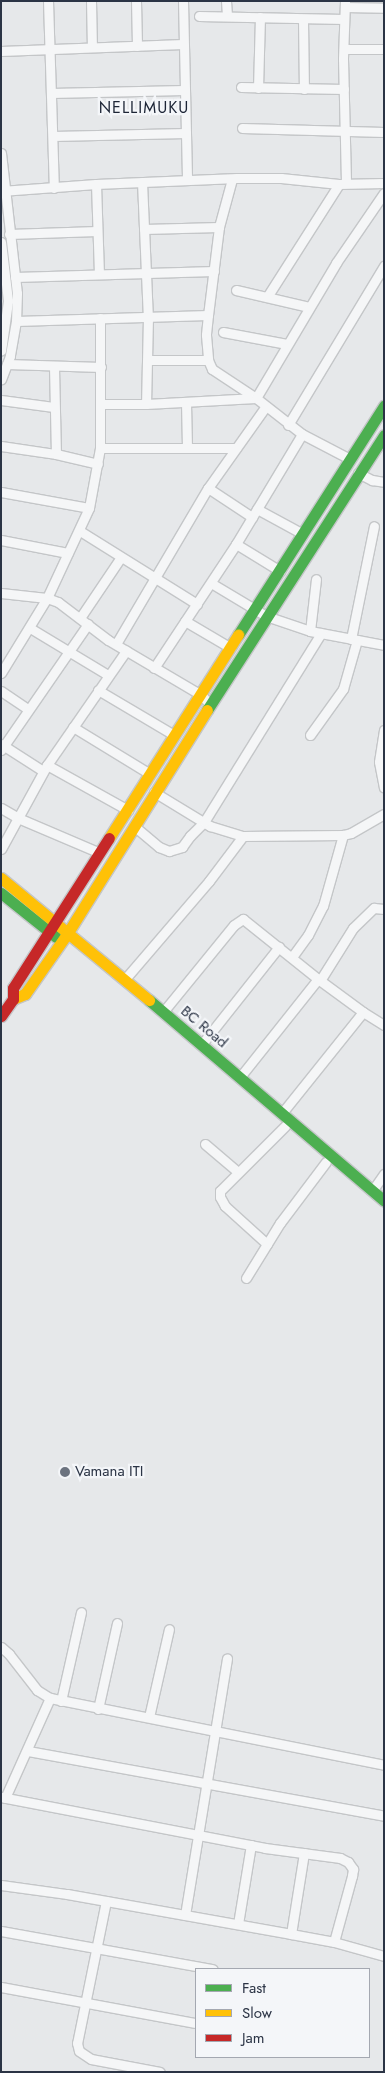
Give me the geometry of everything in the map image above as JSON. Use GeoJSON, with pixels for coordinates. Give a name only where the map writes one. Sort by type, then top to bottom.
{"type":"FeatureCollection","features":[{"type":"Feature","properties":{"kind":"street"},"geometry":{"type":"LineString","coordinates":[[48,1],[54,188]]}},
{"type":"Feature","properties":{"kind":"street"},"geometry":{"type":"LineString","coordinates":[[91,1],[92,47]]}},
{"type":"Feature","properties":{"kind":"street"},"geometry":{"type":"LineString","coordinates":[[136,1],[137,46]]}},
{"type":"Feature","properties":{"kind":"street"},"geometry":{"type":"LineString","coordinates":[[226,1],[227,16]]}},
{"type":"Feature","properties":{"kind":"street"},"geometry":{"type":"LineString","coordinates":[[183,3],[187,180]]}},
{"type":"Feature","properties":{"kind":"street"},"geometry":{"type":"LineString","coordinates":[[267,297],[342,184],[345,132],[345,4],[384,8]]}},
{"type":"Feature","properties":{"kind":"street"},"geometry":{"type":"LineString","coordinates":[[199,16],[303,20],[344,19]]}},
{"type":"Feature","properties":{"kind":"street"},"geometry":{"type":"LineString","coordinates":[[258,88],[260,17]]}},
{"type":"Feature","properties":{"kind":"street"},"geometry":{"type":"LineString","coordinates":[[303,20],[304,89]]}},
{"type":"Feature","properties":{"kind":"street"},"geometry":{"type":"LineString","coordinates":[[1,51],[183,44]]}},
{"type":"Feature","properties":{"kind":"street"},"geometry":{"type":"LineString","coordinates":[[344,49],[384,49]]}},
{"type":"Feature","properties":{"kind":"street"},"geometry":{"type":"LineString","coordinates":[[241,87],[344,89]]}},
{"type":"Feature","properties":{"kind":"street"},"geometry":{"type":"LineString","coordinates":[[51,92],[184,90]]}},
{"type":"Feature","properties":{"kind":"street"},"geometry":{"type":"LineString","coordinates":[[242,128],[384,132]]}},
{"type":"Feature","properties":{"kind":"street"},"geometry":{"type":"LineString","coordinates":[[53,136],[186,133]]}},
{"type":"Feature","properties":{"kind":"street"},"geometry":{"type":"LineString","coordinates":[[1,153],[2,191],[15,277],[16,321],[7,364],[1,379]]}},
{"type":"Feature","properties":{"kind":"street"},"geometry":{"type":"LineString","coordinates":[[2,191],[96,184],[248,178],[281,178],[342,184],[384,182]]}},
{"type":"Feature","properties":{"kind":"street"},"geometry":{"type":"LineString","coordinates":[[234,179],[219,227],[206,335],[208,360],[212,368],[219,375],[256,398],[288,425],[350,459]]}},
{"type":"Feature","properties":{"kind":"street"},"geometry":{"type":"LineString","coordinates":[[142,182],[148,317],[146,404]]}},
{"type":"Feature","properties":{"kind":"street"},"geometry":{"type":"LineString","coordinates":[[96,184],[99,273]]}},
{"type":"Feature","properties":{"kind":"street"},"geometry":{"type":"LineString","coordinates":[[256,398],[309,307],[384,193]]}},
{"type":"Feature","properties":{"kind":"street"},"geometry":{"type":"LineString","coordinates":[[144,229],[219,227]]}},
{"type":"Feature","properties":{"kind":"street"},"geometry":{"type":"LineString","coordinates":[[9,234],[97,231]]}},
{"type":"Feature","properties":{"kind":"street"},"geometry":{"type":"LineString","coordinates":[[1,242],[4,300],[1,351]]}},
{"type":"Feature","properties":{"kind":"street"},"geometry":{"type":"LineString","coordinates":[[288,425],[384,266]]}},
{"type":"Feature","properties":{"kind":"street"},"geometry":{"type":"LineString","coordinates":[[15,277],[214,271]]}},
{"type":"Feature","properties":{"kind":"street"},"geometry":{"type":"LineString","coordinates":[[236,290],[309,307]]}},
{"type":"Feature","properties":{"kind":"street"},"geometry":{"type":"LineString","coordinates":[[16,321],[208,315]]}},
{"type":"Feature","properties":{"kind":"street"},"geometry":{"type":"LineString","coordinates":[[1,673],[47,598],[80,531],[89,508],[100,448],[100,318]]}},
{"type":"Feature","properties":{"kind":"street"},"geometry":{"type":"LineString","coordinates":[[222,332],[286,344]]}},
{"type":"Feature","properties":{"kind":"street"},"geometry":{"type":"LineString","coordinates":[[148,360],[208,360]]}},
{"type":"Feature","properties":{"kind":"street"},"geometry":{"type":"LineString","coordinates":[[7,364],[101,367]]}},
{"type":"Feature","properties":{"kind":"street"},"geometry":{"type":"LineString","coordinates":[[54,367],[56,454]]}},
{"type":"Feature","properties":{"kind":"street"},"geometry":{"type":"LineString","coordinates":[[101,404],[186,403],[256,398]]}},
{"type":"Feature","properties":{"kind":"street"},"geometry":{"type":"LineString","coordinates":[[1,400],[54,407]]}},
{"type":"Feature","properties":{"kind":"street"},"geometry":{"type":"LineString","coordinates":[[186,403],[187,448]]}},
{"type":"Feature","properties":{"kind":"street"},"geometry":{"type":"LineString","coordinates":[[116,644],[157,579],[208,488],[266,406]]}},
{"type":"Feature","properties":{"kind":"street"},"geometry":{"type":"LineString","coordinates":[[1,1016],[13,999],[14,988],[384,406]]}},
{"type":"Feature","properties":{"kind":"street"},"geometry":{"type":"LineString","coordinates":[[154,668],[236,544],[302,434]]}},
{"type":"Feature","properties":{"kind":"street"},"geometry":{"type":"LineString","coordinates":[[13,999],[26,994],[64,937],[266,616],[358,472],[384,436]]}},
{"type":"Feature","properties":{"kind":"street"},"geometry":{"type":"LineString","coordinates":[[1,446],[56,454],[98,464]]}},
{"type":"Feature","properties":{"kind":"street"},"geometry":{"type":"LineString","coordinates":[[100,448],[236,448]]}},
{"type":"Feature","properties":{"kind":"street"},"geometry":{"type":"LineString","coordinates":[[358,472],[372,480],[384,482]]}},
{"type":"Feature","properties":{"kind":"street"},"geometry":{"type":"LineString","coordinates":[[208,488],[252,517]]}},
{"type":"Feature","properties":{"kind":"street"},"geometry":{"type":"LineString","coordinates":[[1,492],[89,508]]}},
{"type":"Feature","properties":{"kind":"street"},"geometry":{"type":"LineString","coordinates":[[257,509],[302,534]]}},
{"type":"Feature","properties":{"kind":"street"},"geometry":{"type":"LineString","coordinates":[[310,736],[342,689],[354,639],[374,526]]}},
{"type":"Feature","properties":{"kind":"street"},"geometry":{"type":"LineString","coordinates":[[80,531],[197,604]]}},
{"type":"Feature","properties":{"kind":"street"},"geometry":{"type":"LineString","coordinates":[[1,540],[68,553]]}},
{"type":"Feature","properties":{"kind":"street"},"geometry":{"type":"LineString","coordinates":[[236,544],[280,571]]}},
{"type":"Feature","properties":{"kind":"street"},"geometry":{"type":"LineString","coordinates":[[80,618],[121,557]]}},
{"type":"Feature","properties":{"kind":"street"},"geometry":{"type":"LineString","coordinates":[[310,630],[316,579]]}},
{"type":"Feature","properties":{"kind":"street"},"geometry":{"type":"LineString","coordinates":[[211,583],[266,616],[310,630],[384,645]]}},
{"type":"Feature","properties":{"kind":"street"},"geometry":{"type":"LineString","coordinates":[[2,594],[47,598],[58,602],[116,644],[201,695],[210,704]]}},
{"type":"Feature","properties":{"kind":"street"},"geometry":{"type":"LineString","coordinates":[[185,620],[231,648]]}},
{"type":"Feature","properties":{"kind":"street"},"geometry":{"type":"LineString","coordinates":[[88,624],[2,747],[128,810]]}},
{"type":"Feature","properties":{"kind":"street"},"geometry":{"type":"LineString","coordinates":[[30,628],[108,675]]}},
{"type":"Feature","properties":{"kind":"street"},"geometry":{"type":"LineString","coordinates":[[134,826],[159,847],[175,851],[182,847],[204,822],[321,632]]}},
{"type":"Feature","properties":{"kind":"street"},"geometry":{"type":"LineString","coordinates":[[1,849],[45,768],[126,650]]}},
{"type":"Feature","properties":{"kind":"street"},"geometry":{"type":"LineString","coordinates":[[98,690],[174,735]]}},
{"type":"Feature","properties":{"kind":"street"},"geometry":{"type":"LineString","coordinates":[[1,691],[28,709]]}},
{"type":"Feature","properties":{"kind":"street"},"geometry":{"type":"LineString","coordinates":[[73,727],[150,774]]}},
{"type":"Feature","properties":{"kind":"street"},"geometry":{"type":"LineString","coordinates":[[384,730],[379,762],[384,788]]}},
{"type":"Feature","properties":{"kind":"street"},"geometry":{"type":"LineString","coordinates":[[154,792],[224,832],[243,836],[344,835],[384,814]]}},
{"type":"Feature","properties":{"kind":"street"},"geometry":{"type":"LineString","coordinates":[[1,808],[18,818],[100,853]]}},
{"type":"Feature","properties":{"kind":"street"},"geometry":{"type":"LineString","coordinates":[[292,957],[308,935],[323,906],[344,835]]}},
{"type":"Feature","properties":{"kind":"street"},"geometry":{"type":"LineString","coordinates":[[125,979],[209,881],[243,836]]}},
{"type":"Feature","properties":{"kind":"street","name":"BC Road"},"geometry":{"type":"LineString","coordinates":[[1,878],[52,928],[125,979],[282,1113],[366,1189],[384,1210]]}},
{"type":"Feature","properties":{"kind":"street"},"geometry":{"type":"LineString","coordinates":[[1,893],[52,928]]}},
{"type":"Feature","properties":{"kind":"street"},"geometry":{"type":"LineString","coordinates":[[240,1077],[318,979],[320,979],[353,928],[374,908],[384,909]]}},
{"type":"Feature","properties":{"kind":"street"},"geometry":{"type":"LineString","coordinates":[[163,1012],[239,920],[247,920],[318,979],[362,1012],[384,1025]]}},
{"type":"Feature","properties":{"kind":"street","name":"BC Road"},"geometry":{"type":"LineString","coordinates":[[64,937],[326,1162],[384,1201]]}},
{"type":"Feature","properties":{"kind":"street"},"geometry":{"type":"LineString","coordinates":[[202,1044],[279,946]]}},
{"type":"Feature","properties":{"kind":"street"},"geometry":{"type":"LineString","coordinates":[[282,1113],[362,1012]]}},
{"type":"Feature","properties":{"kind":"street"},"geometry":{"type":"LineString","coordinates":[[267,1244],[226,1206],[220,1197],[220,1191],[286,1126]]}},
{"type":"Feature","properties":{"kind":"street"},"geometry":{"type":"LineString","coordinates":[[205,1144],[238,1172]]}},
{"type":"Feature","properties":{"kind":"street"},"geometry":{"type":"LineString","coordinates":[[246,1278],[280,1223],[326,1162]]}},
{"type":"Feature","properties":{"kind":"street"},"geometry":{"type":"LineString","coordinates":[[366,1189],[384,1174]]}},
{"type":"Feature","properties":{"kind":"street"},"geometry":{"type":"LineString","coordinates":[[61,1701],[81,1612]]}},
{"type":"Feature","properties":{"kind":"street"},"geometry":{"type":"LineString","coordinates":[[98,1709],[117,1623]]}},
{"type":"Feature","properties":{"kind":"street"},"geometry":{"type":"LineString","coordinates":[[149,1717],[170,1629]]}},
{"type":"Feature","properties":{"kind":"street"},"geometry":{"type":"LineString","coordinates":[[1,1648],[9,1654],[37,1690],[50,1698],[384,1765]]}},
{"type":"Feature","properties":{"kind":"street"},"geometry":{"type":"LineString","coordinates":[[185,1915],[217,1730],[227,1658]]}},
{"type":"Feature","properties":{"kind":"street"},"geometry":{"type":"LineString","coordinates":[[50,1698],[28,1751],[3,1798],[251,1845],[340,1858],[348,1862],[353,1869],[334,1942]]}},
{"type":"Feature","properties":{"kind":"street"},"geometry":{"type":"LineString","coordinates":[[28,1751],[384,1816]]}},
{"type":"Feature","properties":{"kind":"street"},"geometry":{"type":"LineString","coordinates":[[238,1924],[251,1845]]}},
{"type":"Feature","properties":{"kind":"street"},"geometry":{"type":"LineString","coordinates":[[291,1934],[304,1853]]}},
{"type":"Feature","properties":{"kind":"street"},"geometry":{"type":"LineString","coordinates":[[1,1885],[106,1900],[238,1924],[334,1942],[384,1956]]}},
{"type":"Feature","properties":{"kind":"street"},"geometry":{"type":"LineString","coordinates":[[106,1900],[77,2043],[79,2051],[91,2059],[160,2072]]}},
{"type":"Feature","properties":{"kind":"street"},"geometry":{"type":"LineString","coordinates":[[1,1931],[207,1968]]}},
{"type":"Feature","properties":{"kind":"street"},"geometry":{"type":"LineString","coordinates":[[1,1987],[195,2023]]}},
{"type":"Feature","properties":{"kind":"traffic: fast"},"geometry":{"type":"LineString","coordinates":[[238,635],[384,406]]}},
{"type":"Feature","properties":{"kind":"traffic: fast"},"geometry":{"type":"LineString","coordinates":[[207,710],[384,435]]}},
{"type":"Feature","properties":{"kind":"traffic: fast"},"geometry":{"type":"LineString","coordinates":[[1,893],[56,937]]}},
{"type":"Feature","properties":{"kind":"traffic: fast"},"geometry":{"type":"LineString","coordinates":[[149,1000],[384,1201]]}},
{"type":"Feature","properties":{"kind":"traffic: slow"},"geometry":{"type":"LineString","coordinates":[[109,838],[238,635]]}},
{"type":"Feature","properties":{"kind":"traffic: slow"},"geometry":{"type":"LineString","coordinates":[[13,999],[25,994],[67,934],[207,710]]}},
{"type":"Feature","properties":{"kind":"traffic: slow"},"geometry":{"type":"LineString","coordinates":[[1,878],[149,1000]]}},
{"type":"Feature","properties":{"kind":"traffic: jam"},"geometry":{"type":"LineString","coordinates":[[1,1016],[13,999],[13,988],[109,838]]}},
{"type":"Feature","properties":{"kind":"place","name":"Vamana ITI"},"geometry":{"type":"Point","coordinates":[65,1472]}},
{"type":"Feature","properties":{"kind":"district","name":"NELLIMUKU"},"geometry":{"type":"Point","coordinates":[144,108]}}]}
